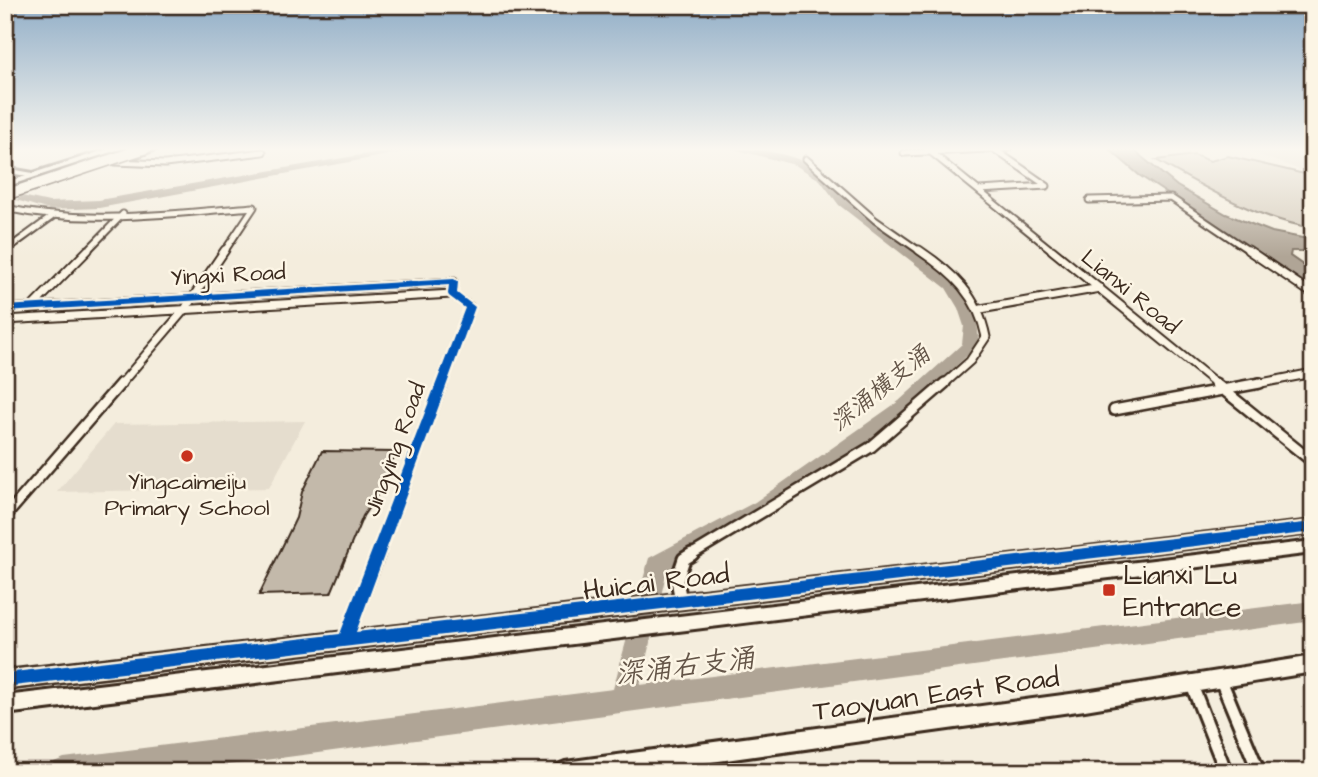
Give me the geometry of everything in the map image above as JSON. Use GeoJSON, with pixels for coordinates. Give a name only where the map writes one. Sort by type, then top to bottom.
{"type":"FeatureCollection","features":[{"type":"Feature","properties":{"kind":"highway"},"geometry":{"type":"LineString","coordinates":[[5,192],[27,184]]}},
{"type":"Feature","properties":{"kind":"highway"},"geometry":{"type":"LineString","coordinates":[[5,192],[30,184]]}},
{"type":"Feature","properties":{"kind":"street"},"geometry":{"type":"LineString","coordinates":[[20,184],[27,191]]}},
{"type":"Feature","properties":{"kind":"street"},"geometry":{"type":"LineString","coordinates":[[5,192],[27,191],[47,184]]}},
{"type":"Feature","properties":{"kind":"street"},"geometry":{"type":"LineString","coordinates":[[674,602],[684,559],[871,447],[970,361],[986,337],[981,309],[950,273],[881,226],[838,184]]}},
{"type":"Feature","properties":{"kind":"street","name":"Lianxi Road"},"geometry":{"type":"LineString","coordinates":[[972,184],[1226,389],[1313,463]]}},
{"type":"Feature","properties":{"kind":"street"},"geometry":{"type":"LineString","coordinates":[[979,190],[1046,186],[1044,184]]}},
{"type":"Feature","properties":{"kind":"street"},"geometry":{"type":"LineString","coordinates":[[1089,200],[1171,198],[1313,293]]}},
{"type":"Feature","properties":{"kind":"street"},"geometry":{"type":"LineString","coordinates":[[5,208],[23,214],[53,216],[254,206],[185,309],[5,517]]}},
{"type":"Feature","properties":{"kind":"street"},"geometry":{"type":"LineString","coordinates":[[32,307],[123,214]]}},
{"type":"Feature","properties":{"kind":"street"},"geometry":{"type":"LineString","coordinates":[[5,251],[53,216]]}},
{"type":"Feature","properties":{"kind":"street","name":"Yingxi Road"},"geometry":{"type":"LineString","coordinates":[[5,309],[454,282],[452,294],[5,320]]}},
{"type":"Feature","properties":{"kind":"street"},"geometry":{"type":"LineString","coordinates":[[981,309],[1100,288]]}},
{"type":"Feature","properties":{"kind":"street","name":"Jingying Road"},"geometry":{"type":"LineString","coordinates":[[346,639],[470,307],[452,294]]}},
{"type":"Feature","properties":{"kind":"street"},"geometry":{"type":"LineString","coordinates":[[1114,410],[1313,373]]}},
{"type":"Feature","properties":{"kind":"street","name":"Huicai Road"},"geometry":{"type":"LineString","coordinates":[[5,680],[1313,527]]}},
{"type":"Feature","properties":{"kind":"street","name":"Huicai Road"},"geometry":{"type":"LineString","coordinates":[[5,705],[1313,547]]}},
{"type":"Feature","properties":{"kind":"street"},"geometry":{"type":"LineString","coordinates":[[593,633],[600,611]]}},
{"type":"Feature","properties":{"kind":"street"},"geometry":{"type":"LineString","coordinates":[[552,616],[552,638]]}},
{"type":"Feature","properties":{"kind":"street","name":"Taoyuan East Road"},"geometry":{"type":"LineString","coordinates":[[565,772],[1085,701],[1313,664]]}},
{"type":"Feature","properties":{"kind":"street"},"geometry":{"type":"LineString","coordinates":[[1220,678],[1259,772]]}},
{"type":"Feature","properties":{"kind":"street"},"geometry":{"type":"LineString","coordinates":[[1191,683],[1226,772]]}},
{"type":"Feature","properties":{"kind":"shaded area"},"geometry":{"type":"Polygon","coordinates":[[[1153,184],[1175,184],[1226,214],[1272,232],[1313,240],[1313,251],[1291,251],[1290,256],[1313,272],[1313,291],[1153,184]]]}},
{"type":"Feature","properties":{"kind":"shaded area"},"geometry":{"type":"Polygon","coordinates":[[[1200,184],[1313,184],[1313,228],[1251,210],[1200,184]]]}},
{"type":"Feature","properties":{"kind":"shaded area","name":"Yingcaimeiju Primary School"},"geometry":{"type":"Polygon","coordinates":[[[305,421],[269,488],[57,492],[114,424],[305,421]]]}},
{"type":"Feature","properties":{"kind":"building"},"geometry":{"type":"Polygon","coordinates":[[[322,451],[396,452],[380,491],[363,516],[331,593],[259,595],[296,518],[302,492],[322,451]]]}},
{"type":"Feature","properties":{"kind":"waterway"},"geometry":{"type":"LineString","coordinates":[[22,200],[49,206],[99,204],[213,184]]}},
{"type":"Feature","properties":{"kind":"waterway","name":"深涌横支涌"},"geometry":{"type":"LineString","coordinates":[[623,700],[657,565],[762,508],[905,405],[970,345],[972,326],[966,308],[951,285],[843,202],[829,184]]}},
{"type":"Feature","properties":{"kind":"waterway","name":"深涌右支涌"},"geometry":{"type":"LineString","coordinates":[[623,700],[1313,611]]}},
{"type":"Feature","properties":{"kind":"waterway","name":"深涌右支涌"},"geometry":{"type":"LineString","coordinates":[[64,772],[623,700]]}},
{"type":"Feature","properties":{"kind":"cycle path"},"geometry":{"type":"LineString","coordinates":[[5,309],[454,282],[452,294],[470,307],[346,639]]}},
{"type":"Feature","properties":{"kind":"cycle path"},"geometry":{"type":"LineString","coordinates":[[5,680],[1313,527]]}},
{"type":"Feature","properties":{"kind":"place","name":"Yingcaimeiju Primary School"},"geometry":{"type":"Point","coordinates":[187,456]}},
{"type":"Feature","properties":{"kind":"place","name":"Lianxi Lu Entrance"},"geometry":{"type":"Point","coordinates":[1109,590]}}]}
